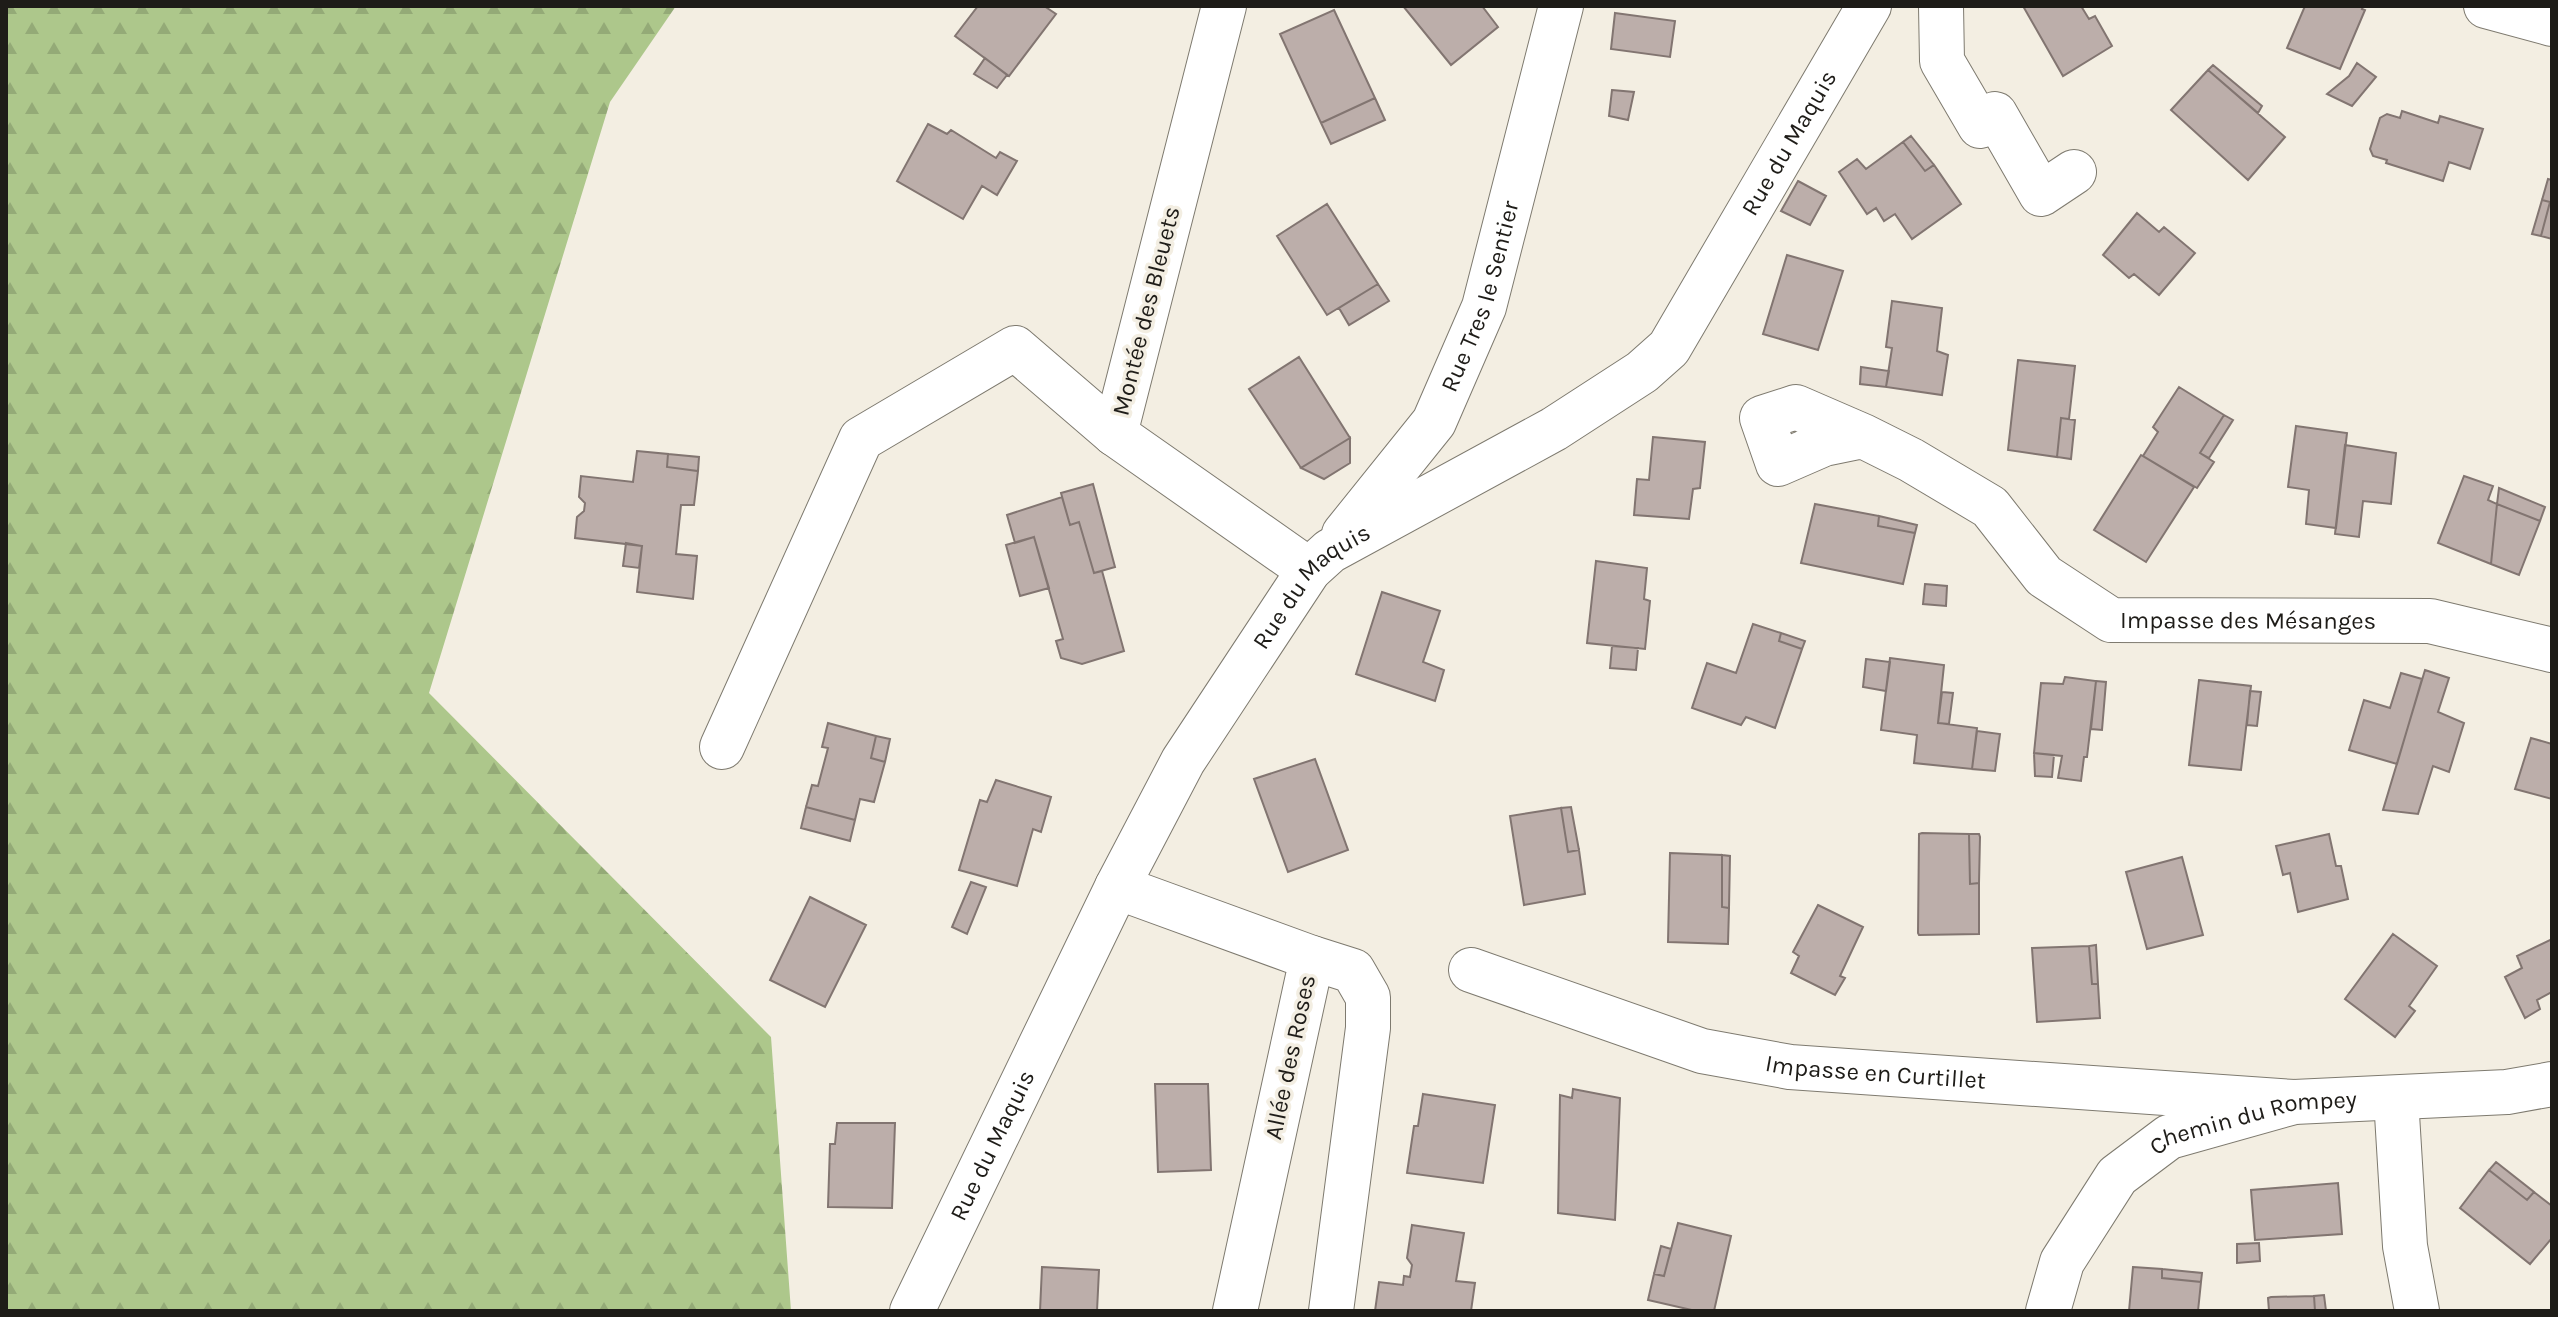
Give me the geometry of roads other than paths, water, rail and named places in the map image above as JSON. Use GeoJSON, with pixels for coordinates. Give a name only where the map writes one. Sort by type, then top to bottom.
{"type":"FeatureCollection","features":[{"type":"Feature","properties":{"kind":"street","name":"Montée des Bleuets"},"geometry":{"type":"LineString","coordinates":[[1224,6],[1115,434],[1320,560]]}},
{"type":"Feature","properties":{"kind":"street","name":"Rue Tres le Sentier"},"geometry":{"type":"LineString","coordinates":[[1320,560],[1434,422],[1484,307],[1561,6]]}},
{"type":"Feature","properties":{"kind":"street","name":"Rue du Maquis"},"geometry":{"type":"LineString","coordinates":[[912,1311],[1117,887],[1183,761],[1320,560],[1554,429],[1642,372],[1669,348],[1869,6]]}},
{"type":"Feature","properties":{"kind":"street"},"geometry":{"type":"LineString","coordinates":[[1941,6],[1942,61],[1980,126],[1995,114],[2041,194],[2074,172]]}},
{"type":"Feature","properties":{"kind":"street"},"geometry":{"type":"LineString","coordinates":[[2486,6],[2552,24]]}},
{"type":"Feature","properties":{"kind":"street"},"geometry":{"type":"LineString","coordinates":[[722,747],[861,439],[1015,348],[1115,434]]}},
{"type":"Feature","properties":{"kind":"street","name":"Impasse des Mésanges"},"geometry":{"type":"LineString","coordinates":[[1863,436],[1911,460],[1990,507],[2044,576],[2111,620],[2430,621],[2552,650]]}},
{"type":"Feature","properties":{"kind":"street","name":"Allée des Roses"},"geometry":{"type":"LineString","coordinates":[[1117,887],[1312,958],[1235,1311]]}},
{"type":"Feature","properties":{"kind":"street"},"geometry":{"type":"LineString","coordinates":[[1312,958],[1353,971],[1368,997],[1368,1028],[1331,1311]]}},
{"type":"Feature","properties":{"kind":"street","name":"Impasse en Curtillet"},"geometry":{"type":"LineString","coordinates":[[1471,970],[1702,1051],[1790,1067],[2294,1102]]}},
{"type":"Feature","properties":{"kind":"street","name":"Chemin du Rompey"},"geometry":{"type":"LineString","coordinates":[[2048,1311],[2062,1262],[2117,1176],[2169,1137],[2294,1102],[2507,1092],[2552,1084]]}},
{"type":"Feature","properties":{"kind":"street"},"geometry":{"type":"LineString","coordinates":[[2396,1098],[2405,1246],[2417,1311]]}}]}
